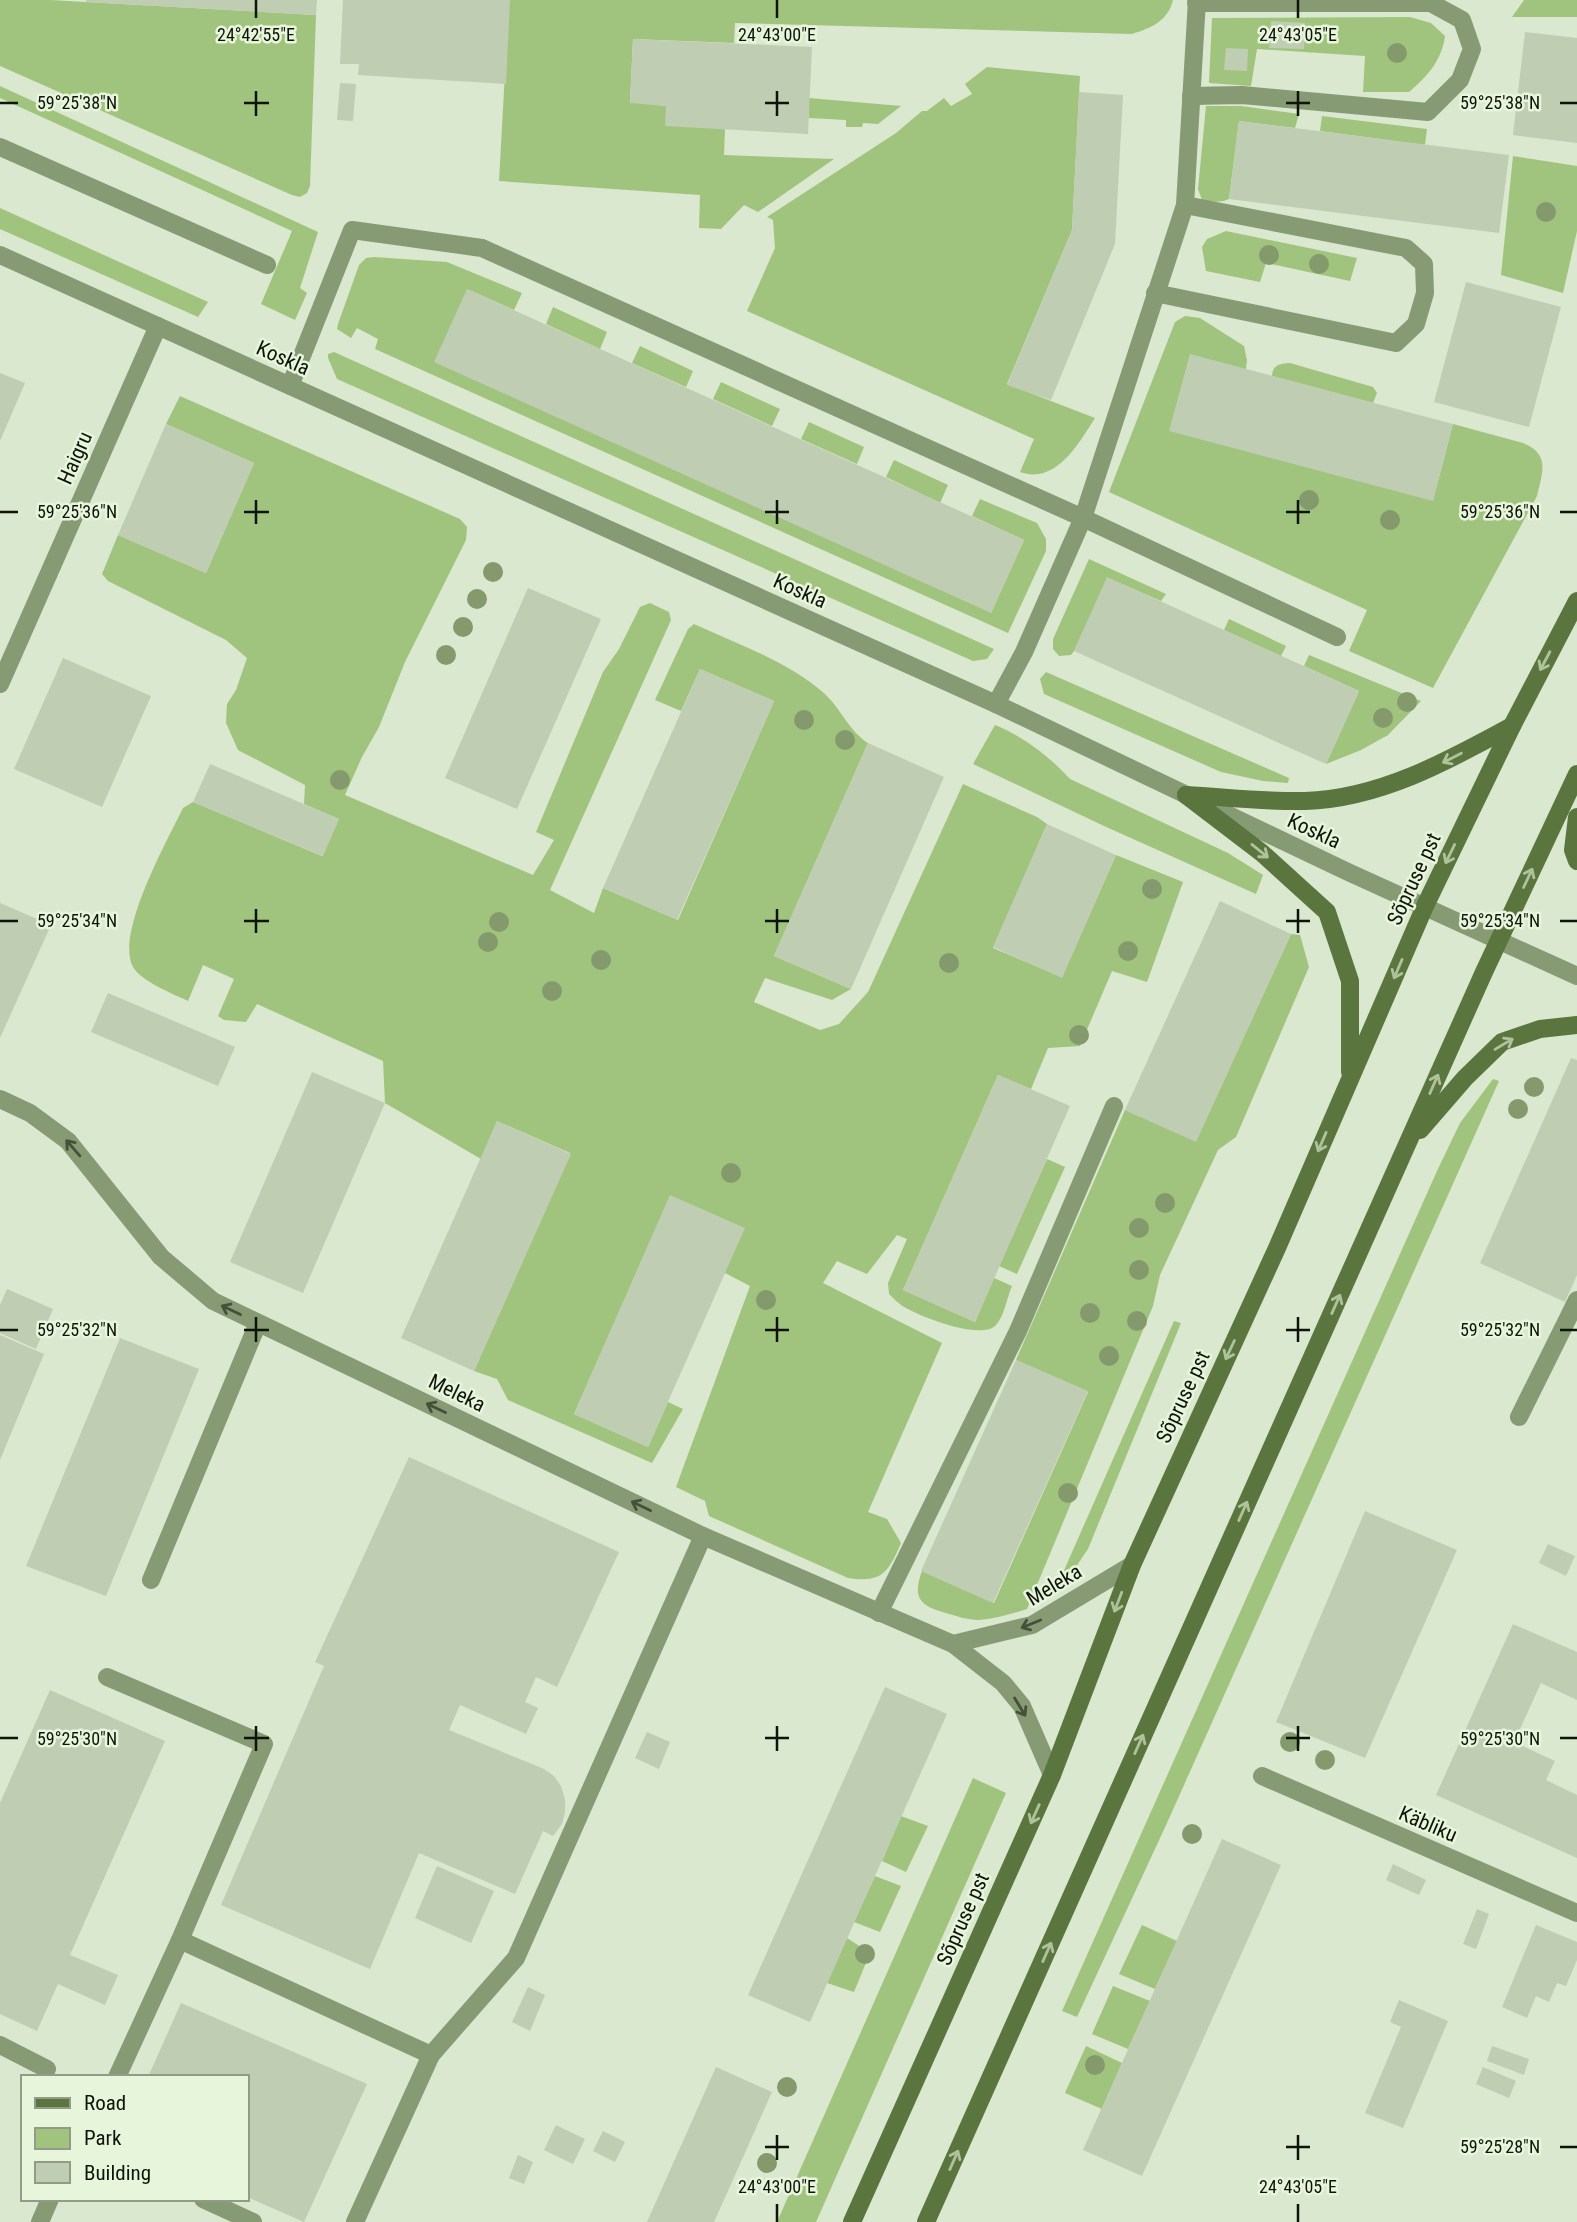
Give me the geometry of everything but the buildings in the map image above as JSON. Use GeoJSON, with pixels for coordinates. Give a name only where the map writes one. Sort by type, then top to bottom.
{"type":"FeatureCollection","features":[{"type":"Feature","properties":{"kind":"main road","name":"Sõpruse pst"},"geometry":{"type":"LineString","coordinates":[[852,2222],[1052,1775],[1132,1565],[1277,1248],[1425,906],[1512,726],[1577,601]]}},
{"type":"Feature","properties":{"kind":"main road"},"geometry":{"type":"LineString","coordinates":[[1186,795],[1306,801],[1368,792],[1446,762],[1512,726]]}},
{"type":"Feature","properties":{"kind":"main road"},"geometry":{"type":"LineString","coordinates":[[926,2222],[1499,939],[1577,774]]}},
{"type":"Feature","properties":{"kind":"main road"},"geometry":{"type":"LineString","coordinates":[[1186,795],[1262,853],[1327,912],[1350,981],[1350,1079]]}},
{"type":"Feature","properties":{"kind":"main road"},"geometry":{"type":"LineString","coordinates":[[1577,817],[1573,850],[1577,861]]}},
{"type":"Feature","properties":{"kind":"main road"},"geometry":{"type":"LineString","coordinates":[[1407,1146],[1465,1078],[1502,1042],[1541,1029],[1577,1025]]}},
{"type":"Feature","properties":{"kind":"street"},"geometry":{"type":"LineString","coordinates":[[996,704],[1024,652],[1083,518],[1185,205],[1196,2],[1431,4],[1462,20],[1472,49],[1460,80],[1428,112],[1242,95],[1191,96]]}},
{"type":"Feature","properties":{"kind":"street"},"geometry":{"type":"LineString","coordinates":[[0,147],[267,265]]}},
{"type":"Feature","properties":{"kind":"street"},"geometry":{"type":"LineString","coordinates":[[1155,293],[1396,343],[1416,324],[1425,293],[1423,264],[1406,248],[1185,205]]}},
{"type":"Feature","properties":{"kind":"street"},"geometry":{"type":"LineString","coordinates":[[290,386],[352,230],[482,248],[1083,518],[1336,637]]}},
{"type":"Feature","properties":{"kind":"street","name":"Koskla"},"geometry":{"type":"LineString","coordinates":[[0,255],[996,704],[1577,976]]}},
{"type":"Feature","properties":{"kind":"street","name":"Haigru"},"geometry":{"type":"LineString","coordinates":[[0,684],[158,327]]}},
{"type":"Feature","properties":{"kind":"street","name":"Meleka"},"geometry":{"type":"LineString","coordinates":[[0,1099],[30,1113],[68,1141],[161,1256],[213,1301],[703,1536],[953,1644],[1003,1683],[1022,1706],[1052,1775]]}},
{"type":"Feature","properties":{"kind":"street"},"geometry":{"type":"LineString","coordinates":[[879,1613],[1018,1331],[1114,1106]]}},
{"type":"Feature","properties":{"kind":"street"},"geometry":{"type":"LineString","coordinates":[[1519,1417],[1577,1300]]}},
{"type":"Feature","properties":{"kind":"street"},"geometry":{"type":"LineString","coordinates":[[151,1580],[258,1323]]}},
{"type":"Feature","properties":{"kind":"street"},"geometry":{"type":"LineString","coordinates":[[355,2222],[431,2055],[516,1958],[703,1536]]}},
{"type":"Feature","properties":{"kind":"street","name":"Meleka"},"geometry":{"type":"LineString","coordinates":[[953,1644],[1032,1625],[1132,1565]]}},
{"type":"Feature","properties":{"kind":"street"},"geometry":{"type":"LineString","coordinates":[[107,1677],[264,1744],[180,1940],[118,2075]]}},
{"type":"Feature","properties":{"kind":"street","name":"Käbliku"},"geometry":{"type":"LineString","coordinates":[[1262,1776],[1577,1913]]}},
{"type":"Feature","properties":{"kind":"street"},"geometry":{"type":"LineString","coordinates":[[180,1940],[431,2055]]}},
{"type":"Feature","properties":{"kind":"street"},"geometry":{"type":"LineString","coordinates":[[0,2045],[47,2069]]}},
{"type":"Feature","properties":{"kind":"street"},"geometry":{"type":"LineString","coordinates":[[40,2222],[49,2201]]}},
{"type":"Feature","properties":{"kind":"street"},"geometry":{"type":"LineString","coordinates":[[206,2201],[253,2222]]}},
{"type":"Feature","properties":{"kind":"green space"},"geometry":{"type":"Polygon","coordinates":[[[0,0],[50,0],[316,15],[310,186],[307,193],[300,197],[292,195],[0,66],[0,0]]]}},
{"type":"Feature","properties":{"kind":"green space"},"geometry":{"type":"Polygon","coordinates":[[[509,0],[1173,0],[1163,18],[1132,34],[735,23],[734,43],[633,39],[630,102],[666,106],[725,129],[724,155],[834,159],[758,212],[744,205],[721,229],[699,228],[700,195],[499,181],[509,0]]]}},
{"type":"Feature","properties":{"kind":"green space"},"geometry":{"type":"Polygon","coordinates":[[[1524,0],[1577,0],[1577,17],[1512,17],[1524,0]]]}},
{"type":"Feature","properties":{"kind":"green space"},"geometry":{"type":"Polygon","coordinates":[[[1410,17],[1431,23],[1445,36],[1441,53],[1433,67],[1409,92],[1363,92],[1365,56],[1257,49],[1251,86],[1209,83],[1212,18],[1410,17]]]}},
{"type":"Feature","properties":{"kind":"green space"},"geometry":{"type":"Polygon","coordinates":[[[987,67],[1080,76],[1072,230],[1007,384],[1095,418],[1065,459],[1045,473],[1020,472],[1034,439],[747,311],[775,248],[773,220],[767,217],[896,133],[922,111],[927,111],[944,98],[951,106],[972,94],[965,84],[987,67]]]}},
{"type":"Feature","properties":{"kind":"green space"},"geometry":{"type":"Polygon","coordinates":[[[0,86],[318,232],[300,288],[307,293],[295,320],[261,304],[292,231],[0,98],[0,86]]]}},
{"type":"Feature","properties":{"kind":"green space"},"geometry":{"type":"Polygon","coordinates":[[[809,98],[901,106],[878,124],[863,123],[862,127],[846,127],[846,120],[809,118],[809,98]]]}},
{"type":"Feature","properties":{"kind":"green space"},"geometry":{"type":"Polygon","coordinates":[[[1206,106],[1241,106],[1299,114],[1295,128],[1239,121],[1229,199],[1222,201],[1202,200],[1198,189],[1206,106]]]}},
{"type":"Feature","properties":{"kind":"green space"},"geometry":{"type":"Polygon","coordinates":[[[1322,116],[1427,129],[1425,145],[1320,131],[1322,116]]]}},
{"type":"Feature","properties":{"kind":"green space"},"geometry":{"type":"Polygon","coordinates":[[[1513,156],[1577,166],[1577,231],[1563,293],[1501,275],[1513,156]]]}},
{"type":"Feature","properties":{"kind":"green space"},"geometry":{"type":"Polygon","coordinates":[[[0,208],[208,302],[198,317],[0,229],[0,208]]]}},
{"type":"Feature","properties":{"kind":"green space"},"geometry":{"type":"Polygon","coordinates":[[[1226,231],[1357,258],[1350,281],[1266,263],[1260,282],[1206,271],[1202,247],[1207,239],[1226,231]]]}},
{"type":"Feature","properties":{"kind":"green space"},"geometry":{"type":"Polygon","coordinates":[[[366,258],[447,262],[522,293],[514,310],[467,289],[991,613],[1024,540],[972,516],[980,499],[1037,523],[1046,539],[1046,551],[1008,633],[375,349],[378,339],[357,328],[351,338],[337,329],[338,324],[359,265],[366,258]]]}},
{"type":"Feature","properties":{"kind":"green space"},"geometry":{"type":"Polygon","coordinates":[[[553,307],[607,332],[600,349],[546,324],[553,307]]]}},
{"type":"Feature","properties":{"kind":"green space"},"geometry":{"type":"Polygon","coordinates":[[[1185,316],[1200,318],[1244,346],[1246,369],[1433,500],[1453,424],[1523,443],[1538,453],[1542,465],[1537,496],[1433,688],[1349,651],[1367,610],[1109,492],[1175,322],[1185,316]]]}},
{"type":"Feature","properties":{"kind":"green space"},"geometry":{"type":"Polygon","coordinates":[[[640,346],[693,371],[686,387],[632,363],[640,346]]]}},
{"type":"Feature","properties":{"kind":"green space"},"geometry":{"type":"Polygon","coordinates":[[[334,352],[994,649],[987,659],[973,661],[337,379],[328,358],[328,354],[334,352]]]}},
{"type":"Feature","properties":{"kind":"green space"},"geometry":{"type":"Polygon","coordinates":[[[1290,363],[1373,387],[1377,393],[1373,403],[1272,376],[1275,367],[1290,363]]]}},
{"type":"Feature","properties":{"kind":"green space"},"geometry":{"type":"Polygon","coordinates":[[[721,382],[780,409],[772,426],[713,399],[721,382]]]}},
{"type":"Feature","properties":{"kind":"green space"},"geometry":{"type":"Polygon","coordinates":[[[180,396],[460,519],[467,527],[466,540],[405,662],[379,727],[345,795],[533,875],[554,840],[536,832],[603,672],[619,649],[640,607],[650,603],[669,612],[671,620],[550,890],[594,913],[603,888],[678,920],[774,701],[700,669],[681,711],[655,700],[688,629],[694,624],[763,654],[811,682],[831,700],[868,743],[774,956],[851,989],[832,1000],[765,978],[754,1002],[820,1030],[839,1024],[868,992],[963,784],[1047,824],[993,948],[1062,977],[1116,855],[1183,882],[1147,982],[1112,971],[1080,1046],[1048,1048],[1031,1089],[998,1075],[903,1290],[975,1322],[994,1278],[1012,1286],[1003,1313],[995,1326],[987,1330],[976,1330],[948,1325],[909,1310],[895,1300],[889,1294],[888,1283],[907,1239],[897,1235],[867,1274],[837,1261],[823,1283],[942,1343],[868,1512],[887,1519],[901,1543],[892,1562],[882,1574],[869,1579],[848,1578],[709,1516],[705,1501],[676,1487],[750,1286],[725,1273],[670,1196],[574,1414],[648,1447],[668,1402],[683,1409],[652,1463],[508,1400],[497,1379],[474,1371],[570,1153],[497,1121],[481,1159],[385,1103],[383,1061],[257,1004],[246,1022],[224,1020],[218,1016],[234,979],[203,965],[188,1001],[150,982],[133,967],[129,952],[137,911],[155,864],[183,808],[193,802],[322,856],[339,819],[304,804],[305,785],[238,750],[226,723],[227,704],[236,690],[247,658],[226,640],[108,581],[102,574],[118,535],[206,573],[254,463],[166,424],[180,396]]]}},
{"type":"Feature","properties":{"kind":"green space"},"geometry":{"type":"Polygon","coordinates":[[[809,422],[864,447],[857,464],[801,439],[809,422]]]}},
{"type":"Feature","properties":{"kind":"green space"},"geometry":{"type":"Polygon","coordinates":[[[894,460],[948,485],[940,503],[886,477],[894,460]]]}},
{"type":"Feature","properties":{"kind":"green space"},"geometry":{"type":"Polygon","coordinates":[[[1089,559],[1166,594],[1161,601],[1108,578],[1074,651],[1071,655],[1059,656],[1053,649],[1053,639],[1089,559]]]}},
{"type":"Feature","properties":{"kind":"green space"},"geometry":{"type":"Polygon","coordinates":[[[1229,619],[1286,646],[1281,656],[1224,630],[1229,619]]]}},
{"type":"Feature","properties":{"kind":"green space"},"geometry":{"type":"Polygon","coordinates":[[[1309,655],[1421,701],[1388,735],[1361,750],[1326,764],[1359,691],[1304,666],[1309,655]]]}},
{"type":"Feature","properties":{"kind":"green space"},"geometry":{"type":"Polygon","coordinates":[[[1046,672],[1289,778],[1288,783],[1221,772],[1044,694],[1040,679],[1046,672]]]}},
{"type":"Feature","properties":{"kind":"green space"},"geometry":{"type":"Polygon","coordinates":[[[995,725],[1035,748],[1070,779],[1228,853],[1263,875],[1256,894],[973,764],[995,725]]]}},
{"type":"Feature","properties":{"kind":"green space"},"geometry":{"type":"Polygon","coordinates":[[[1291,934],[1300,935],[1309,967],[1236,1137],[1218,1150],[1160,1275],[1153,1306],[1027,1609],[978,1620],[962,1618],[924,1604],[918,1594],[922,1571],[994,1603],[1088,1392],[1016,1360],[1125,1110],[1196,1141],[1291,934]]]}},
{"type":"Feature","properties":{"kind":"green space"},"geometry":{"type":"Polygon","coordinates":[[[1493,1079],[1499,1081],[1167,1823],[1077,2017],[1062,2011],[1437,1171],[1460,1123],[1493,1079]]]}},
{"type":"Feature","properties":{"kind":"green space"},"geometry":{"type":"Polygon","coordinates":[[[1047,1159],[1065,1167],[1017,1274],[999,1266],[1047,1159]]]}},
{"type":"Feature","properties":{"kind":"green space"},"geometry":{"type":"Polygon","coordinates":[[[1174,1321],[1181,1323],[1088,1549],[1075,1568],[1058,1584],[1174,1321]]]}},
{"type":"Feature","properties":{"kind":"green space"},"geometry":{"type":"Polygon","coordinates":[[[973,1778],[1006,1793],[816,2222],[777,2222],[973,1778]]]}},
{"type":"Feature","properties":{"kind":"green space"},"geometry":{"type":"Polygon","coordinates":[[[901,1816],[928,1826],[906,1872],[882,1861],[901,1816]]]}},
{"type":"Feature","properties":{"kind":"green space"},"geometry":{"type":"Polygon","coordinates":[[[875,1876],[901,1886],[880,1932],[854,1922],[875,1876]]]}},
{"type":"Feature","properties":{"kind":"green space"},"geometry":{"type":"Polygon","coordinates":[[[1142,1925],[1177,1941],[1155,1989],[1119,1974],[1142,1925]]]}},
{"type":"Feature","properties":{"kind":"green space"},"geometry":{"type":"Polygon","coordinates":[[[847,1938],[870,1953],[854,1992],[827,1983],[847,1938]]]}},
{"type":"Feature","properties":{"kind":"green space"},"geometry":{"type":"Polygon","coordinates":[[[1113,1986],[1150,2001],[1128,2049],[1092,2034],[1113,1986]]]}},
{"type":"Feature","properties":{"kind":"green space"},"geometry":{"type":"Polygon","coordinates":[[[1086,2046],[1122,2063],[1102,2109],[1065,2093],[1086,2046]]]}}]}
